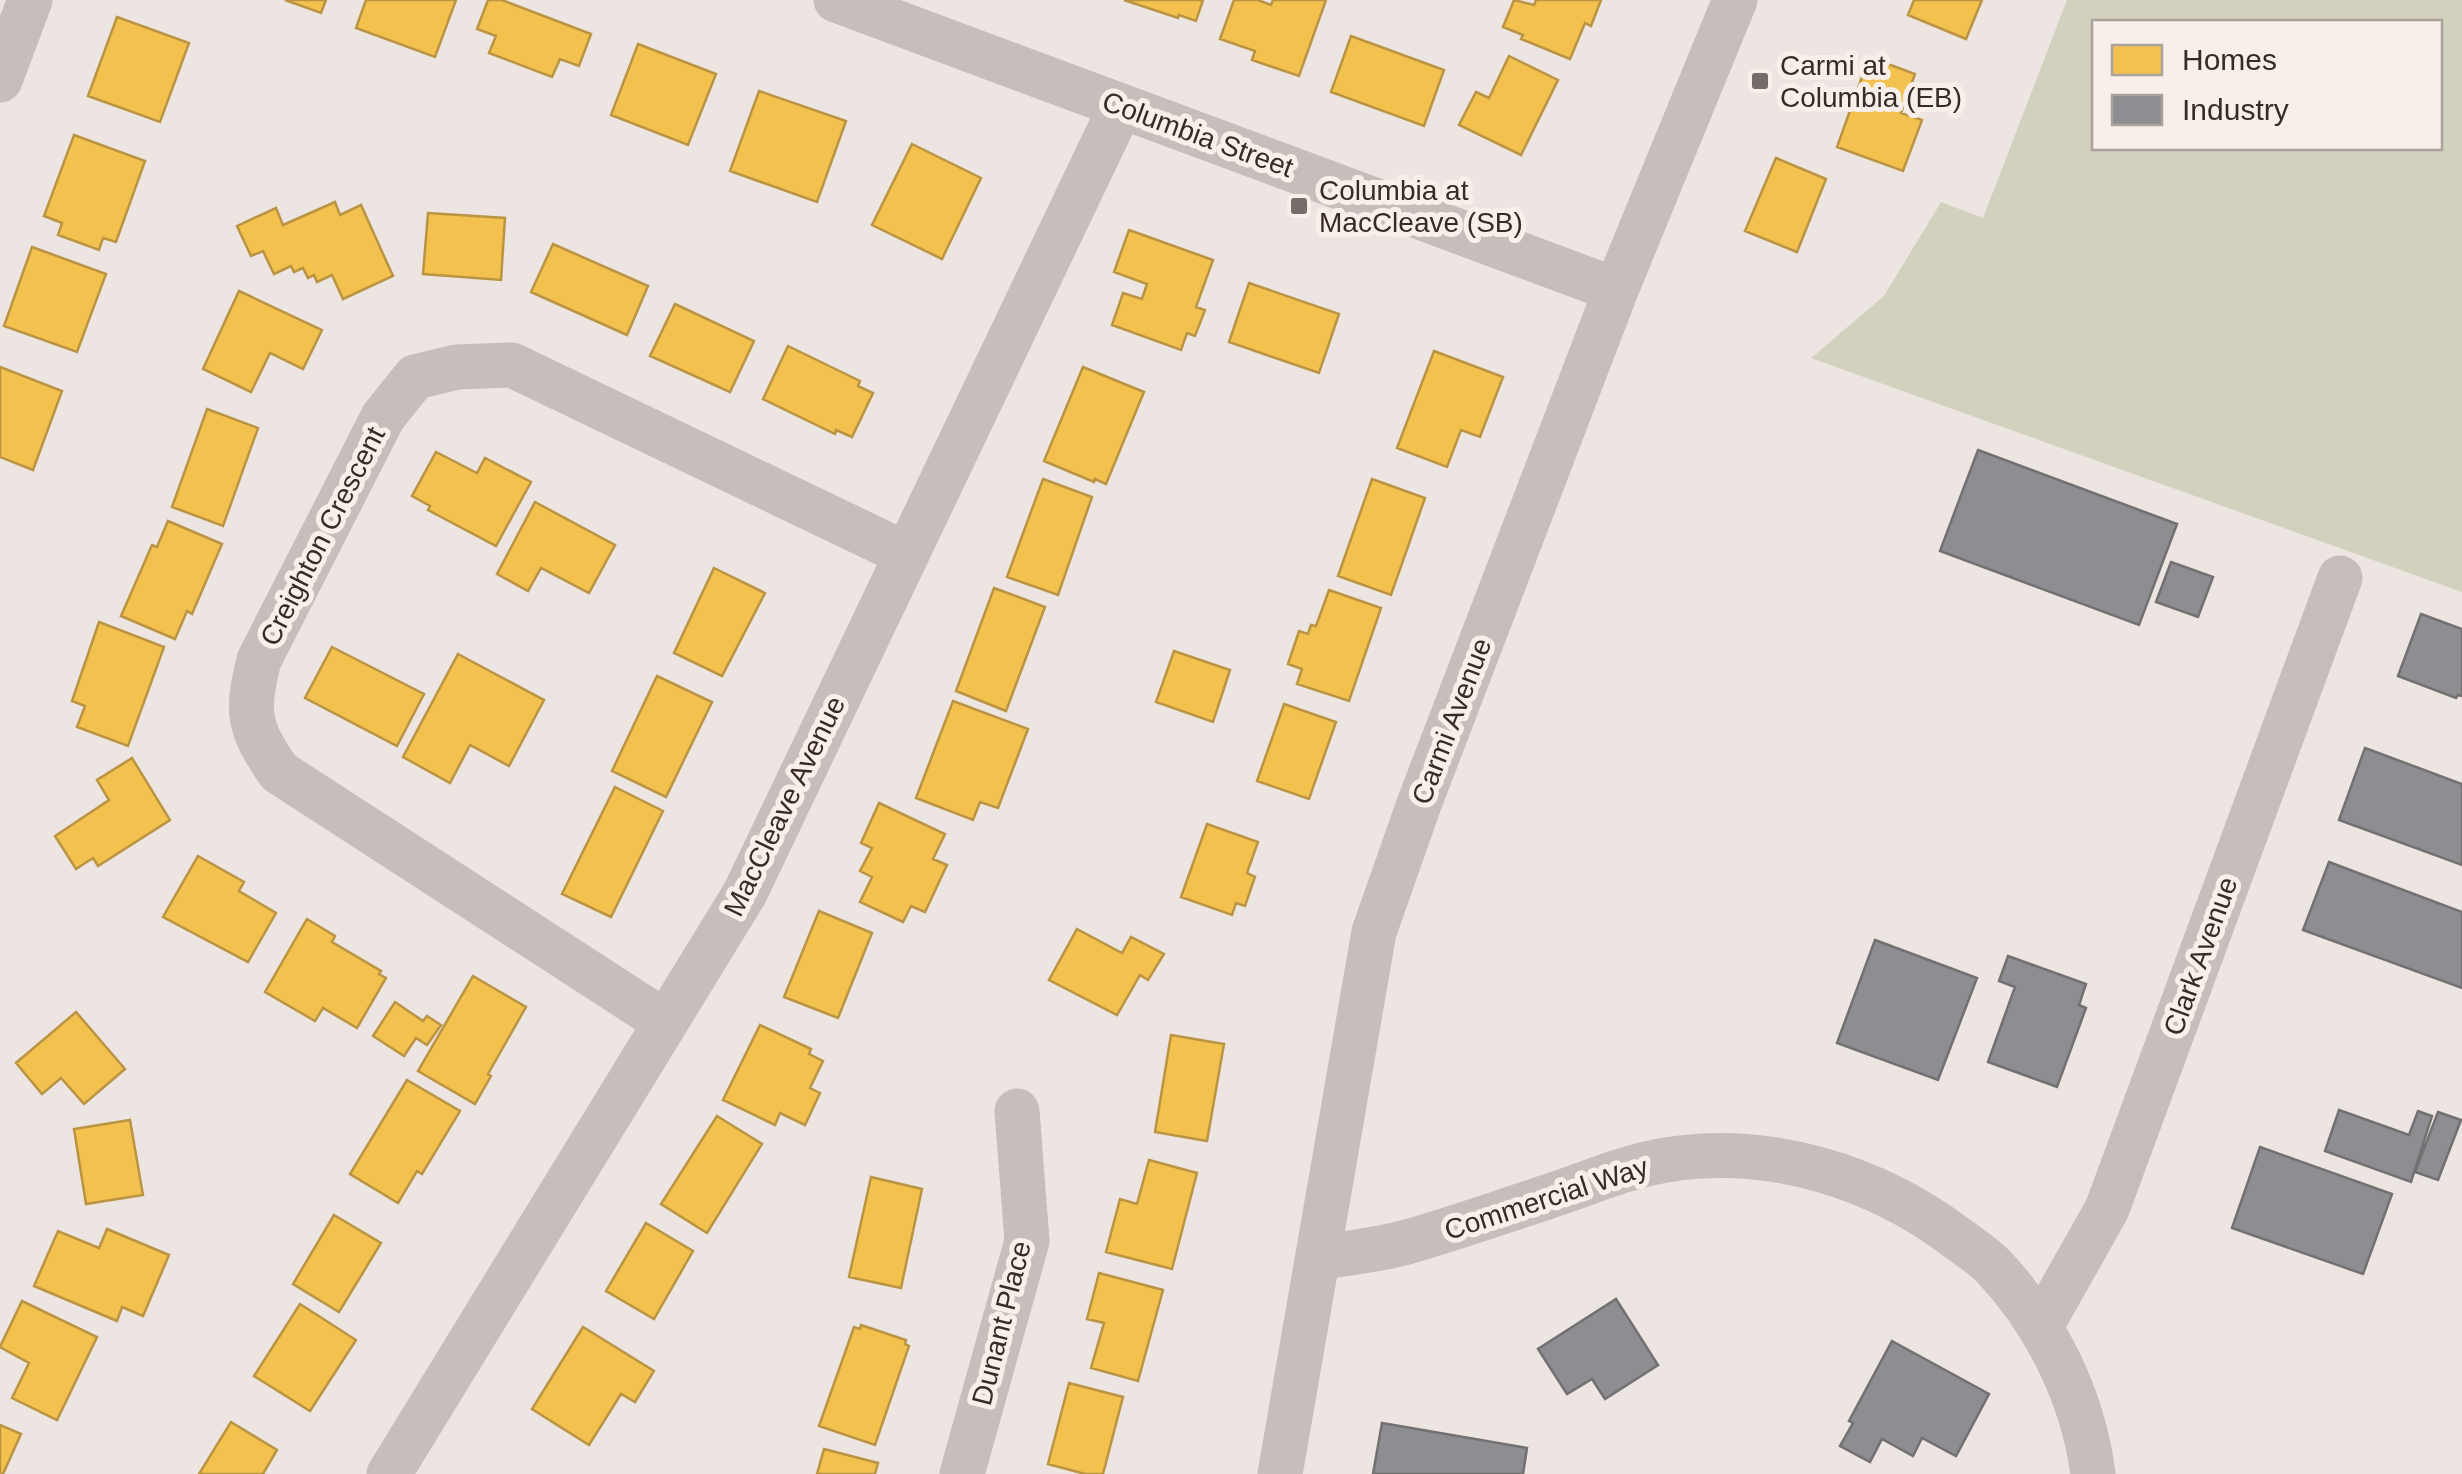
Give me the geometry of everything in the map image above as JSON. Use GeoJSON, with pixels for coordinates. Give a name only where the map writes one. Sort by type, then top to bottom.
{"type":"FeatureCollection","features":[{"type":"Feature","properties":{"kind":"street"},"geometry":{"type":"LineString","coordinates":[[0,80],[30,0]]}},
{"type":"Feature","properties":{"kind":"street","name":"Columbia Street"},"geometry":{"type":"LineString","coordinates":[[836,0],[1616,290]]}},
{"type":"Feature","properties":{"kind":"street","name":"Carmi Avenue"},"geometry":{"type":"LineString","coordinates":[[1280,1474],[1374,932],[1419,804],[1616,290],[1735,0]]}},
{"type":"Feature","properties":{"kind":"street","name":"MacCleave Avenue"},"geometry":{"type":"LineString","coordinates":[[389,1474],[745,893],[1120,106]]}},
{"type":"Feature","properties":{"kind":"street","name":"Creighton Crescent"},"geometry":{"type":"LineString","coordinates":[[665,1022],[279,772],[258,740],[249,702],[258,660],[374,434],[415,378],[457,366],[512,365],[906,554]]}},
{"type":"Feature","properties":{"kind":"street","name":"Clark Avenue"},"geometry":{"type":"LineString","coordinates":[[2041,1326],[2106,1208],[2340,578]]}},
{"type":"Feature","properties":{"kind":"street","name":"Dunant Place"},"geometry":{"type":"LineString","coordinates":[[962,1474],[1026,1241],[1017,1111]]}},
{"type":"Feature","properties":{"kind":"street","name":"Commercial Way"},"geometry":{"type":"LineString","coordinates":[[1318,1258],[1403,1243],[1612,1172],[1703,1155],[1746,1155],[1799,1164],[1886,1194],[1941,1226],[1991,1264],[2041,1326],[2074,1397],[2093,1474]]}},
{"type":"Feature","properties":{"kind":"green space"},"geometry":{"type":"Polygon","coordinates":[[[2067,0],[2462,0],[2462,592],[1811,358],[1884,296],[1941,202],[1983,218],[2067,0]]]}},
{"type":"Feature","properties":{"kind":"building: Homes"},"geometry":{"type":"Polygon","coordinates":[[[285,0],[326,0],[321,13],[285,0]]]}},
{"type":"Feature","properties":{"kind":"building: Homes"},"geometry":{"type":"Polygon","coordinates":[[[366,0],[456,0],[435,57],[356,28],[366,0]]]}},
{"type":"Feature","properties":{"kind":"building: Homes"},"geometry":{"type":"Polygon","coordinates":[[[488,0],[502,0],[591,34],[579,66],[560,59],[552,77],[489,53],[496,36],[477,29],[488,0]]]}},
{"type":"Feature","properties":{"kind":"building: Homes"},"geometry":{"type":"Polygon","coordinates":[[[1124,0],[1203,0],[1196,21],[1124,0]]]}},
{"type":"Feature","properties":{"kind":"building: Homes"},"geometry":{"type":"Polygon","coordinates":[[[1234,0],[1258,0],[1271,5],[1273,0],[1326,0],[1299,76],[1252,60],[1255,51],[1220,39],[1234,0]]]}},
{"type":"Feature","properties":{"kind":"building: Homes"},"geometry":{"type":"Polygon","coordinates":[[[1514,0],[1534,5],[1536,0],[1601,0],[1591,26],[1585,23],[1570,59],[1521,39],[1523,35],[1503,27],[1514,0]]]}},
{"type":"Feature","properties":{"kind":"building: Homes"},"geometry":{"type":"Polygon","coordinates":[[[1914,0],[1982,0],[1966,39],[1908,15],[1914,0]]]}},
{"type":"Feature","properties":{"kind":"building: Homes"},"geometry":{"type":"Polygon","coordinates":[[[117,17],[189,43],[160,122],[88,96],[117,17]]]}},
{"type":"Feature","properties":{"kind":"building: Homes"},"geometry":{"type":"Polygon","coordinates":[[[1351,36],[1444,70],[1424,126],[1331,92],[1351,36]]]}},
{"type":"Feature","properties":{"kind":"building: Homes"},"geometry":{"type":"Polygon","coordinates":[[[638,44],[716,74],[688,145],[611,115],[638,44]]]}},
{"type":"Feature","properties":{"kind":"building: Homes"},"geometry":{"type":"Polygon","coordinates":[[[1509,56],[1558,80],[1521,155],[1459,125],[1476,92],[1489,98],[1509,56]]]}},
{"type":"Feature","properties":{"kind":"building: Homes"},"geometry":{"type":"Polygon","coordinates":[[[1869,57],[1915,74],[1901,113],[1922,120],[1903,171],[1837,147],[1869,57]]]}},
{"type":"Feature","properties":{"kind":"building: Homes"},"geometry":{"type":"Polygon","coordinates":[[[759,91],[846,121],[817,202],[730,171],[759,91]]]}},
{"type":"Feature","properties":{"kind":"building: Homes"},"geometry":{"type":"Polygon","coordinates":[[[74,135],[145,161],[116,242],[103,238],[99,250],[58,235],[62,223],[44,216],[74,135]]]}},
{"type":"Feature","properties":{"kind":"building: Homes"},"geometry":{"type":"Polygon","coordinates":[[[912,144],[981,178],[942,259],[872,225],[912,144]]]}},
{"type":"Feature","properties":{"kind":"building: Homes"},"geometry":{"type":"Polygon","coordinates":[[[1776,158],[1826,179],[1797,252],[1745,231],[1776,158]]]}},
{"type":"Feature","properties":{"kind":"building: Homes"},"geometry":{"type":"Polygon","coordinates":[[[335,202],[340,215],[361,205],[393,276],[343,299],[332,275],[317,282],[314,275],[308,278],[303,268],[294,272],[291,266],[274,274],[263,251],[251,256],[237,226],[276,208],[283,225],[335,202]]]}},
{"type":"Feature","properties":{"kind":"building: Homes"},"geometry":{"type":"Polygon","coordinates":[[[428,213],[505,218],[501,280],[423,274],[428,213]]]}},
{"type":"Feature","properties":{"kind":"building: Homes"},"geometry":{"type":"Polygon","coordinates":[[[1129,230],[1213,260],[1196,307],[1205,310],[1195,336],[1187,333],[1181,350],[1112,325],[1123,293],[1142,299],[1147,284],[1114,272],[1129,230]]]}},
{"type":"Feature","properties":{"kind":"building: Homes"},"geometry":{"type":"Polygon","coordinates":[[[553,244],[648,286],[627,335],[531,292],[553,244]]]}},
{"type":"Feature","properties":{"kind":"building: Homes"},"geometry":{"type":"Polygon","coordinates":[[[32,247],[106,274],[77,352],[4,326],[32,247]]]}},
{"type":"Feature","properties":{"kind":"building: Homes"},"geometry":{"type":"Polygon","coordinates":[[[1249,283],[1339,314],[1319,373],[1229,342],[1249,283]]]}},
{"type":"Feature","properties":{"kind":"building: Homes"},"geometry":{"type":"Polygon","coordinates":[[[239,291],[322,330],[303,369],[270,353],[251,392],[203,369],[239,291]]]}},
{"type":"Feature","properties":{"kind":"building: Homes"},"geometry":{"type":"Polygon","coordinates":[[[675,304],[754,341],[730,392],[650,356],[675,304]]]}},
{"type":"Feature","properties":{"kind":"building: Homes"},"geometry":{"type":"Polygon","coordinates":[[[788,346],[860,381],[858,386],[873,393],[852,437],[836,430],[835,434],[763,399],[788,346]]]}},
{"type":"Feature","properties":{"kind":"building: Homes"},"geometry":{"type":"Polygon","coordinates":[[[1434,351],[1503,377],[1480,437],[1461,430],[1447,467],[1397,448],[1434,351]]]}},
{"type":"Feature","properties":{"kind":"building: Homes"},"geometry":{"type":"Polygon","coordinates":[[[0,367],[62,391],[33,470],[0,457],[0,367]]]}},
{"type":"Feature","properties":{"kind":"building: Homes"},"geometry":{"type":"Polygon","coordinates":[[[1083,367],[1144,392],[1106,484],[1044,461],[1083,367]]]}},
{"type":"Feature","properties":{"kind":"building: Homes"},"geometry":{"type":"Polygon","coordinates":[[[207,409],[258,428],[223,526],[172,507],[207,409]]]}},
{"type":"Feature","properties":{"kind":"building: Homes"},"geometry":{"type":"Polygon","coordinates":[[[436,452],[477,473],[485,458],[531,482],[496,546],[428,510],[430,506],[412,496],[436,452]]]}},
{"type":"Feature","properties":{"kind":"building: Homes"},"geometry":{"type":"Polygon","coordinates":[[[1043,479],[1092,497],[1058,595],[1007,577],[1043,479]]]}},
{"type":"Feature","properties":{"kind":"building: Homes"},"geometry":{"type":"Polygon","coordinates":[[[1372,479],[1425,498],[1391,595],[1338,576],[1372,479]]]}},
{"type":"Feature","properties":{"kind":"building: Homes"},"geometry":{"type":"Polygon","coordinates":[[[535,502],[615,545],[589,593],[541,568],[528,591],[497,574],[535,502]]]}},
{"type":"Feature","properties":{"kind":"building: Homes"},"geometry":{"type":"Polygon","coordinates":[[[168,521],[222,544],[192,614],[187,611],[175,639],[121,616],[152,545],[157,547],[168,521]]]}},
{"type":"Feature","properties":{"kind":"building: Homes"},"geometry":{"type":"Polygon","coordinates":[[[714,568],[765,593],[722,676],[674,653],[714,568]]]}},
{"type":"Feature","properties":{"kind":"building: Homes"},"geometry":{"type":"Polygon","coordinates":[[[994,588],[1045,607],[1006,711],[956,691],[994,588]]]}},
{"type":"Feature","properties":{"kind":"building: Homes"},"geometry":{"type":"Polygon","coordinates":[[[1329,590],[1381,608],[1349,701],[1297,684],[1302,669],[1288,664],[1299,631],[1308,634],[1311,625],[1316,626],[1329,590]]]}},
{"type":"Feature","properties":{"kind":"building: Homes"},"geometry":{"type":"Polygon","coordinates":[[[99,622],[164,647],[128,746],[77,727],[85,706],[72,701],[99,622]]]}},
{"type":"Feature","properties":{"kind":"building: Homes"},"geometry":{"type":"Polygon","coordinates":[[[332,647],[424,694],[397,746],[305,698],[332,647]]]}},
{"type":"Feature","properties":{"kind":"building: Homes"},"geometry":{"type":"Polygon","coordinates":[[[1174,651],[1230,670],[1213,722],[1156,702],[1174,651]]]}},
{"type":"Feature","properties":{"kind":"building: Homes"},"geometry":{"type":"Polygon","coordinates":[[[458,654],[544,700],[509,766],[470,745],[450,783],[403,757],[458,654]]]}},
{"type":"Feature","properties":{"kind":"building: Homes"},"geometry":{"type":"Polygon","coordinates":[[[657,676],[712,702],[666,797],[612,771],[657,676]]]}},
{"type":"Feature","properties":{"kind":"building: Homes"},"geometry":{"type":"Polygon","coordinates":[[[953,701],[1028,729],[998,808],[980,802],[973,820],[916,798],[953,701]]]}},
{"type":"Feature","properties":{"kind":"building: Homes"},"geometry":{"type":"Polygon","coordinates":[[[1284,704],[1336,722],[1309,799],[1257,781],[1284,704]]]}},
{"type":"Feature","properties":{"kind":"building: Homes"},"geometry":{"type":"Polygon","coordinates":[[[132,758],[170,820],[98,866],[93,858],[76,869],[55,836],[109,800],[97,780],[132,758]]]}},
{"type":"Feature","properties":{"kind":"building: Homes"},"geometry":{"type":"Polygon","coordinates":[[[615,787],[663,811],[611,917],[562,894],[615,787]]]}},
{"type":"Feature","properties":{"kind":"building: Homes"},"geometry":{"type":"Polygon","coordinates":[[[879,803],[945,834],[933,859],[947,865],[925,912],[911,906],[903,922],[860,902],[872,877],[860,871],[872,848],[861,843],[879,803]]]}},
{"type":"Feature","properties":{"kind":"building: Homes"},"geometry":{"type":"Polygon","coordinates":[[[1207,824],[1258,842],[1247,873],[1255,877],[1245,906],[1236,903],[1232,915],[1181,897],[1207,824]]]}},
{"type":"Feature","properties":{"kind":"building: Homes"},"geometry":{"type":"Polygon","coordinates":[[[198,856],[244,882],[239,891],[276,913],[248,962],[163,917],[198,856]]]}},
{"type":"Feature","properties":{"kind":"building: Homes"},"geometry":{"type":"Polygon","coordinates":[[[819,911],[872,933],[838,1018],[784,997],[819,911]]]}},
{"type":"Feature","properties":{"kind":"building: Homes"},"geometry":{"type":"Polygon","coordinates":[[[307,919],[335,936],[332,942],[381,971],[379,974],[386,978],[357,1028],[323,1008],[315,1021],[265,992],[307,919]]]}},
{"type":"Feature","properties":{"kind":"building: Homes"},"geometry":{"type":"Polygon","coordinates":[[[1077,929],[1122,953],[1131,937],[1164,954],[1148,980],[1140,975],[1117,1015],[1049,980],[1077,929]]]}},
{"type":"Feature","properties":{"kind":"building: Homes"},"geometry":{"type":"Polygon","coordinates":[[[473,976],[526,1007],[475,1104],[418,1071],[473,976]]]}},
{"type":"Feature","properties":{"kind":"building: Homes"},"geometry":{"type":"Polygon","coordinates":[[[395,1002],[423,1021],[427,1016],[441,1025],[427,1045],[416,1038],[404,1056],[373,1036],[395,1002]]]}},
{"type":"Feature","properties":{"kind":"building: Homes"},"geometry":{"type":"Polygon","coordinates":[[[76,1012],[125,1069],[84,1104],[61,1078],[42,1094],[16,1063],[76,1012]]]}},
{"type":"Feature","properties":{"kind":"building: Homes"},"geometry":{"type":"Polygon","coordinates":[[[760,1025],[811,1049],[809,1054],[823,1061],[810,1088],[820,1093],[805,1125],[780,1113],[775,1125],[723,1100],[760,1025]]]}},
{"type":"Feature","properties":{"kind":"building: Homes"},"geometry":{"type":"Polygon","coordinates":[[[1171,1035],[1224,1044],[1207,1141],[1155,1132],[1171,1035]]]}},
{"type":"Feature","properties":{"kind":"building: Homes"},"geometry":{"type":"Polygon","coordinates":[[[407,1080],[460,1111],[422,1174],[417,1171],[398,1203],[350,1174],[407,1080]]]}},
{"type":"Feature","properties":{"kind":"building: Homes"},"geometry":{"type":"Polygon","coordinates":[[[717,1116],[762,1144],[707,1233],[661,1204],[717,1116]]]}},
{"type":"Feature","properties":{"kind":"building: Homes"},"geometry":{"type":"Polygon","coordinates":[[[130,1120],[143,1195],[86,1204],[74,1129],[130,1120]]]}},
{"type":"Feature","properties":{"kind":"building: Homes"},"geometry":{"type":"Polygon","coordinates":[[[1149,1160],[1197,1173],[1172,1269],[1106,1252],[1120,1199],[1137,1204],[1149,1160]]]}},
{"type":"Feature","properties":{"kind":"building: Homes"},"geometry":{"type":"Polygon","coordinates":[[[871,1177],[922,1189],[901,1288],[849,1277],[871,1177]]]}},
{"type":"Feature","properties":{"kind":"building: Homes"},"geometry":{"type":"Polygon","coordinates":[[[334,1215],[381,1243],[339,1312],[293,1284],[334,1215]]]}},
{"type":"Feature","properties":{"kind":"building: Homes"},"geometry":{"type":"Polygon","coordinates":[[[646,1223],[693,1251],[654,1319],[606,1291],[646,1223]]]}},
{"type":"Feature","properties":{"kind":"building: Homes"},"geometry":{"type":"Polygon","coordinates":[[[107,1229],[169,1255],[143,1316],[122,1307],[117,1321],[34,1286],[58,1231],[99,1248],[107,1229]]]}},
{"type":"Feature","properties":{"kind":"building: Homes"},"geometry":{"type":"Polygon","coordinates":[[[1099,1273],[1163,1290],[1138,1381],[1091,1368],[1104,1323],[1087,1319],[1099,1273]]]}},
{"type":"Feature","properties":{"kind":"building: Homes"},"geometry":{"type":"Polygon","coordinates":[[[22,1301],[97,1337],[57,1420],[12,1398],[29,1363],[0,1347],[22,1301]]]}},
{"type":"Feature","properties":{"kind":"building: Homes"},"geometry":{"type":"Polygon","coordinates":[[[300,1304],[356,1340],[310,1411],[254,1376],[300,1304]]]}},
{"type":"Feature","properties":{"kind":"building: Homes"},"geometry":{"type":"Polygon","coordinates":[[[861,1325],[906,1340],[909,1346],[875,1445],[819,1426],[854,1327],[860,1329],[861,1325]]]}},
{"type":"Feature","properties":{"kind":"building: Homes"},"geometry":{"type":"Polygon","coordinates":[[[583,1327],[654,1371],[635,1402],[621,1394],[589,1445],[532,1409],[583,1327]]]}},
{"type":"Feature","properties":{"kind":"building: Homes"},"geometry":{"type":"Polygon","coordinates":[[[1069,1383],[1123,1397],[1103,1474],[1085,1474],[1048,1464],[1069,1383]]]}},
{"type":"Feature","properties":{"kind":"building: Homes"},"geometry":{"type":"Polygon","coordinates":[[[231,1422],[277,1450],[263,1474],[199,1474],[231,1422]]]}},
{"type":"Feature","properties":{"kind":"building: Homes"},"geometry":{"type":"Polygon","coordinates":[[[0,1425],[21,1434],[3,1474],[0,1474],[0,1425]]]}},
{"type":"Feature","properties":{"kind":"building: Homes"},"geometry":{"type":"Polygon","coordinates":[[[824,1449],[878,1463],[875,1474],[817,1474],[824,1449]]]}},
{"type":"Feature","properties":{"kind":"building: Industry"},"geometry":{"type":"Polygon","coordinates":[[[1978,450],[2177,524],[2139,625],[1940,551],[1978,450]]]}},
{"type":"Feature","properties":{"kind":"building: Industry"},"geometry":{"type":"Polygon","coordinates":[[[2171,562],[2213,577],[2198,617],[2156,602],[2171,562]]]}},
{"type":"Feature","properties":{"kind":"building: Industry"},"geometry":{"type":"Polygon","coordinates":[[[2421,614],[2462,629],[2462,696],[2456,698],[2398,676],[2421,614]]]}},
{"type":"Feature","properties":{"kind":"building: Industry"},"geometry":{"type":"Polygon","coordinates":[[[2365,748],[2462,784],[2462,865],[2339,820],[2365,748]]]}},
{"type":"Feature","properties":{"kind":"building: Industry"},"geometry":{"type":"Polygon","coordinates":[[[2329,862],[2462,912],[2462,988],[2303,930],[2329,862]]]}},
{"type":"Feature","properties":{"kind":"building: Industry"},"geometry":{"type":"Polygon","coordinates":[[[1875,940],[1977,978],[1938,1080],[1837,1043],[1875,940]]]}},
{"type":"Feature","properties":{"kind":"building: Industry"},"geometry":{"type":"Polygon","coordinates":[[[2008,956],[2086,984],[2079,1005],[2086,1008],[2057,1087],[1988,1062],[2015,987],[1999,981],[2008,956]]]}},
{"type":"Feature","properties":{"kind":"building: Industry"},"geometry":{"type":"Polygon","coordinates":[[[2339,1110],[2409,1135],[2418,1111],[2432,1116],[2411,1182],[2325,1151],[2339,1110]]]}},
{"type":"Feature","properties":{"kind":"building: Industry"},"geometry":{"type":"Polygon","coordinates":[[[2438,1112],[2461,1120],[2438,1180],[2415,1172],[2438,1112]]]}},
{"type":"Feature","properties":{"kind":"building: Industry"},"geometry":{"type":"Polygon","coordinates":[[[2260,1147],[2392,1194],[2363,1274],[2232,1228],[2260,1147]]]}},
{"type":"Feature","properties":{"kind":"building: Industry"},"geometry":{"type":"Polygon","coordinates":[[[1616,1299],[1658,1365],[1605,1399],[1592,1379],[1567,1394],[1538,1349],[1616,1299]]]}},
{"type":"Feature","properties":{"kind":"building: Industry"},"geometry":{"type":"Polygon","coordinates":[[[1892,1341],[1989,1394],[1956,1456],[1922,1438],[1913,1456],[1882,1439],[1870,1462],[1840,1446],[1853,1423],[1849,1421],[1892,1341]]]}},
{"type":"Feature","properties":{"kind":"building: Industry"},"geometry":{"type":"Polygon","coordinates":[[[1382,1423],[1527,1448],[1523,1474],[1373,1474],[1382,1423]]]}},
{"type":"Feature","properties":{"kind":"place","name":"Carmi at Columbia (EB)"},"geometry":{"type":"Point","coordinates":[1760,81]}},
{"type":"Feature","properties":{"kind":"place","name":"Columbia at MacCleave (SB)"},"geometry":{"type":"Point","coordinates":[1299,206]}}]}
